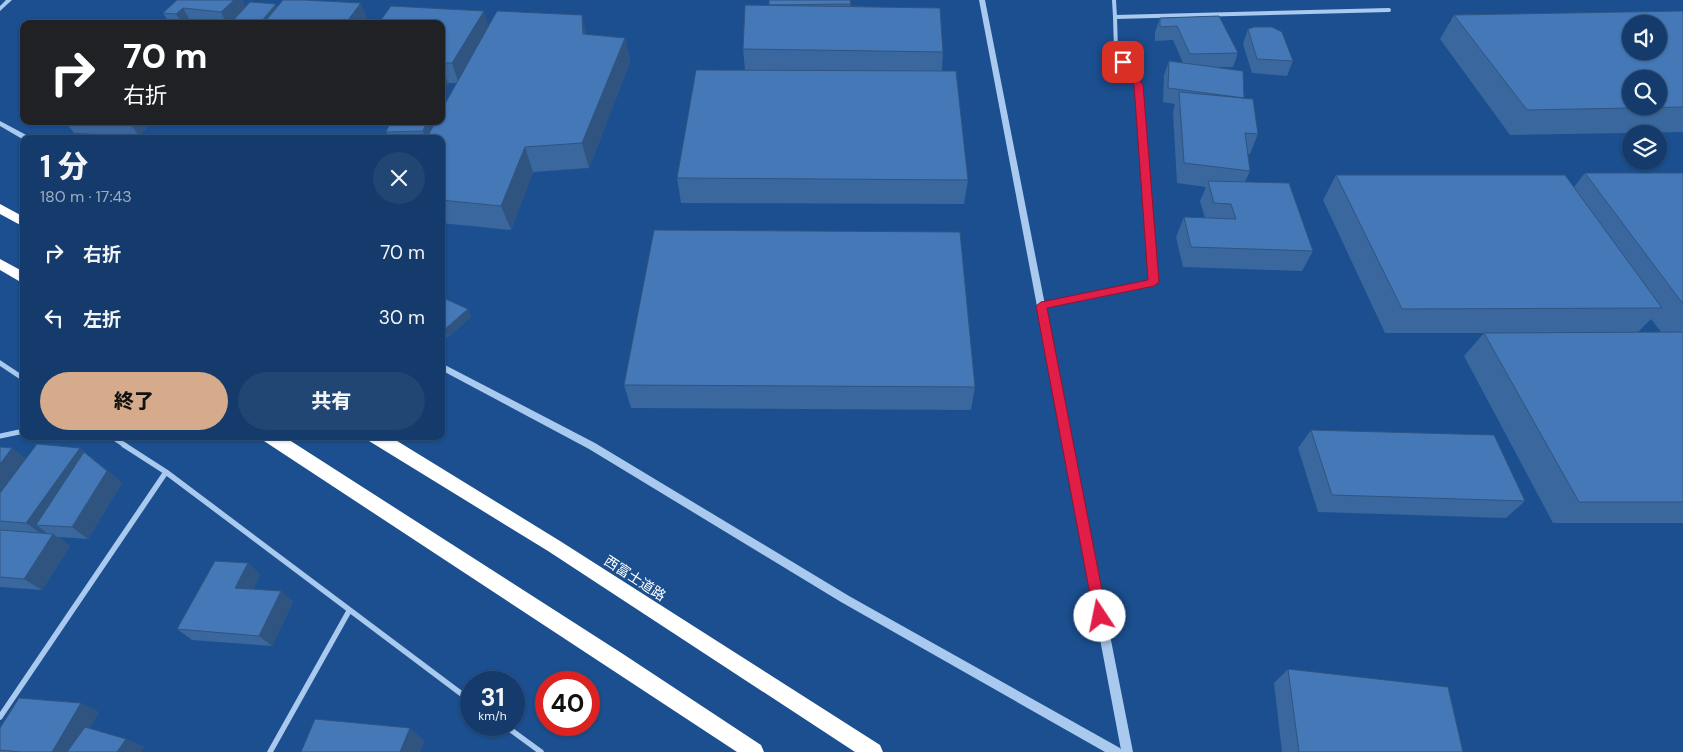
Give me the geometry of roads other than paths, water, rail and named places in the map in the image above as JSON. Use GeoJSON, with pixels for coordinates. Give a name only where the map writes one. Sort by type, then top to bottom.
{"type":"FeatureCollection","features":[{"type":"Feature","properties":{"kind":"highway"},"geometry":{"type":"LineString","coordinates":[[0,208],[20,220]]}},
{"type":"Feature","properties":{"kind":"highway"},"geometry":{"type":"LineString","coordinates":[[0,264],[20,276]]}},
{"type":"Feature","properties":{"kind":"highway"},"geometry":{"type":"LineString","coordinates":[[276,440],[608,654],[754,752]]}},
{"type":"Feature","properties":{"kind":"highway","name":"西富士道路"},"geometry":{"type":"LineString","coordinates":[[382,440],[554,546],[873,752]]}},
{"type":"Feature","properties":{"kind":"street"},"geometry":{"type":"LineString","coordinates":[[0,9],[9,0]]}},
{"type":"Feature","properties":{"kind":"street"},"geometry":{"type":"LineString","coordinates":[[982,0],[1127,752]]}},
{"type":"Feature","properties":{"kind":"street"},"geometry":{"type":"LineString","coordinates":[[1041,306],[1154,282],[1138,85],[1116,50],[1114,0]]}},
{"type":"Feature","properties":{"kind":"street"},"geometry":{"type":"LineString","coordinates":[[1115,17],[1389,10]]}},
{"type":"Feature","properties":{"kind":"street"},"geometry":{"type":"LineString","coordinates":[[0,123],[21,135]]}},
{"type":"Feature","properties":{"kind":"street"},"geometry":{"type":"LineString","coordinates":[[0,363],[20,376]]}},
{"type":"Feature","properties":{"kind":"street"},"geometry":{"type":"LineString","coordinates":[[445,368],[592,446],[845,599],[1116,752]]}},
{"type":"Feature","properties":{"kind":"street"},"geometry":{"type":"LineString","coordinates":[[0,436],[20,432]]}},
{"type":"Feature","properties":{"kind":"street"},"geometry":{"type":"LineString","coordinates":[[117,440],[166,472],[460,693]]}},
{"type":"Feature","properties":{"kind":"street"},"geometry":{"type":"LineString","coordinates":[[0,717],[166,472]]}},
{"type":"Feature","properties":{"kind":"street"},"geometry":{"type":"LineString","coordinates":[[270,752],[349,610]]}},
{"type":"Feature","properties":{"kind":"street"},"geometry":{"type":"LineString","coordinates":[[519,736],[541,752]]}}]}
